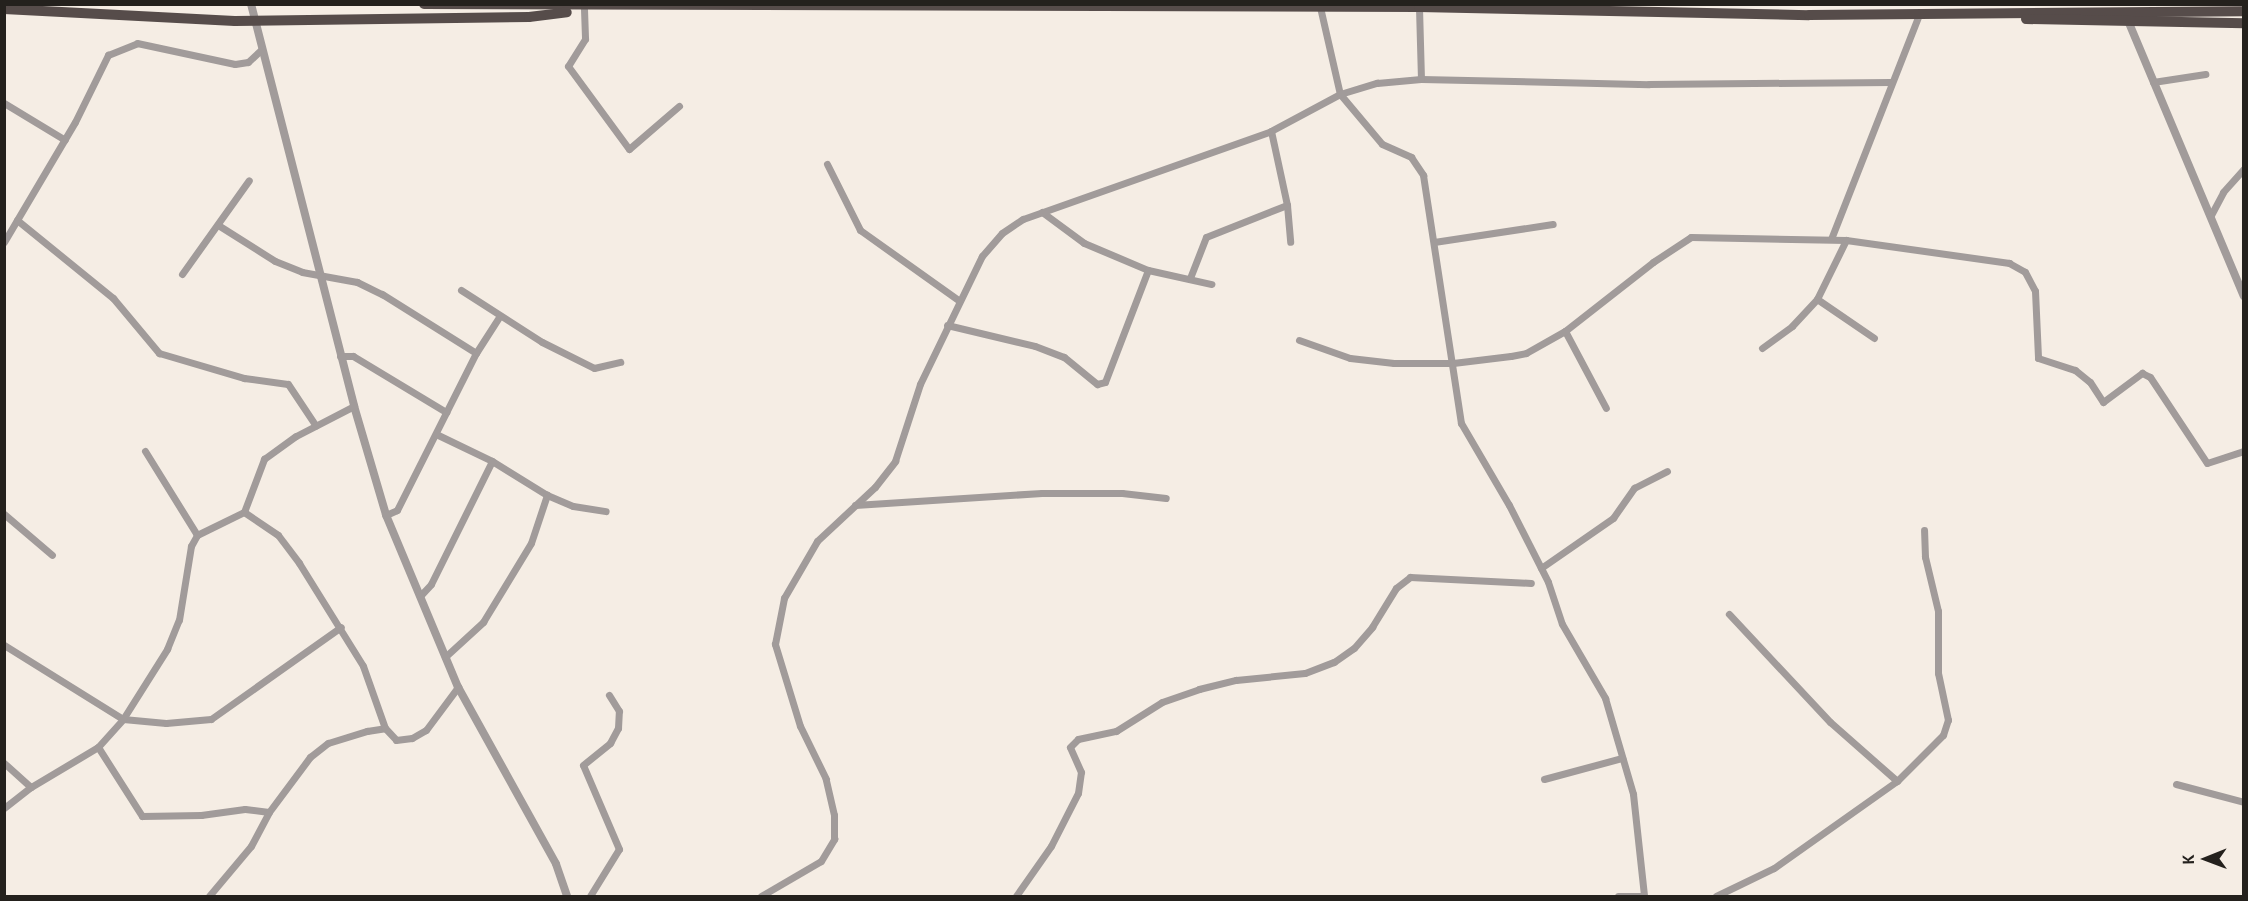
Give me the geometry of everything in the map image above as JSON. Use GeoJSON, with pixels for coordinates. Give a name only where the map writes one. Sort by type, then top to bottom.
{"type":"FeatureCollection","features":[{"type":"Feature","properties":{"kind":"highway"},"geometry":{"type":"LineString","coordinates":[[424,4],[602,7],[1419,7],[1919,14],[2244,11]]}},
{"type":"Feature","properties":{"kind":"highway"},"geometry":{"type":"LineString","coordinates":[[4,9],[529,17],[602,7]]}},
{"type":"Feature","properties":{"kind":"highway"},"geometry":{"type":"LineString","coordinates":[[1960,14],[2068,23],[2244,23]]}},
{"type":"Feature","properties":{"kind":"street"},"geometry":{"type":"LineString","coordinates":[[1320,7],[1340,94],[1382,144],[1411,157],[1419,167],[1434,242],[1461,423],[1541,568],[1562,624],[1605,698],[1633,794],[1642,897],[1618,897]]}},
{"type":"Feature","properties":{"kind":"street"},"geometry":{"type":"LineString","coordinates":[[1419,7],[1421,79]]}},
{"type":"Feature","properties":{"kind":"street"},"geometry":{"type":"LineString","coordinates":[[584,9],[585,39],[568,66],[629,148],[679,106]]}},
{"type":"Feature","properties":{"kind":"street"},"geometry":{"type":"LineString","coordinates":[[253,12],[340,356],[386,514],[458,687],[556,864],[567,897]]}},
{"type":"Feature","properties":{"kind":"street"},"geometry":{"type":"LineString","coordinates":[[1831,239],[1919,14]]}},
{"type":"Feature","properties":{"kind":"street"},"geometry":{"type":"LineString","coordinates":[[2129,23],[2242,284],[2244,296]]}},
{"type":"Feature","properties":{"kind":"street"},"geometry":{"type":"LineString","coordinates":[[5,241],[65,140],[108,55],[120,47],[137,43],[235,64],[248,62],[262,49]]}},
{"type":"Feature","properties":{"kind":"street"},"geometry":{"type":"LineString","coordinates":[[2153,82],[2205,74]]}},
{"type":"Feature","properties":{"kind":"street"},"geometry":{"type":"LineString","coordinates":[[761,897],[821,861],[834,839],[834,815],[826,779],[800,726],[775,644],[784,598],[817,542],[895,461],[916,394],[958,300],[982,256],[1002,233],[1042,212],[1271,131],[1340,94],[1377,83],[1421,79],[1649,84],[1891,82]]}},
{"type":"Feature","properties":{"kind":"street"},"geometry":{"type":"LineString","coordinates":[[4,103],[65,140]]}},
{"type":"Feature","properties":{"kind":"street"},"geometry":{"type":"LineString","coordinates":[[1271,131],[1287,205],[1290,242]]}},
{"type":"Feature","properties":{"kind":"street"},"geometry":{"type":"LineString","coordinates":[[827,164],[861,230],[958,300]]}},
{"type":"Feature","properties":{"kind":"street"},"geometry":{"type":"LineString","coordinates":[[2211,215],[2223,192],[2244,170]]}},
{"type":"Feature","properties":{"kind":"street"},"geometry":{"type":"LineString","coordinates":[[182,274],[249,180]]}},
{"type":"Feature","properties":{"kind":"street"},"geometry":{"type":"LineString","coordinates":[[1190,279],[1206,237],[1287,205]]}},
{"type":"Feature","properties":{"kind":"street"},"geometry":{"type":"LineString","coordinates":[[1042,212],[1084,243],[1148,270],[1211,285]]}},
{"type":"Feature","properties":{"kind":"street"},"geometry":{"type":"LineString","coordinates":[[17,220],[113,298],[159,353],[244,378],[288,384],[316,426]]}},
{"type":"Feature","properties":{"kind":"street"},"geometry":{"type":"LineString","coordinates":[[1434,242],[1553,224]]}},
{"type":"Feature","properties":{"kind":"street"},"geometry":{"type":"LineString","coordinates":[[218,225],[275,261],[302,272],[318,272],[382,294],[476,353]]}},
{"type":"Feature","properties":{"kind":"street"},"geometry":{"type":"LineString","coordinates":[[1299,340],[1350,358],[1394,363],[1453,363],[1526,353],[1564,331],[1690,237],[1846,240],[2017,267],[2025,272],[2035,291],[2038,358],[2075,370],[2090,382],[2103,402],[2142,373],[2150,377],[2207,463],[2244,451]]}},
{"type":"Feature","properties":{"kind":"street"},"geometry":{"type":"LineString","coordinates":[[1762,348],[1792,326],[1816,299],[1846,240]]}},
{"type":"Feature","properties":{"kind":"street"},"geometry":{"type":"LineString","coordinates":[[947,326],[1035,346],[1064,357],[1097,384],[1105,382],[1148,270]]}},
{"type":"Feature","properties":{"kind":"street"},"geometry":{"type":"LineString","coordinates":[[461,290],[499,317],[594,368],[620,362]]}},
{"type":"Feature","properties":{"kind":"street"},"geometry":{"type":"LineString","coordinates":[[1816,299],[1874,338]]}},
{"type":"Feature","properties":{"kind":"street"},"geometry":{"type":"LineString","coordinates":[[386,514],[397,510],[476,353],[499,317]]}},
{"type":"Feature","properties":{"kind":"street"},"geometry":{"type":"LineString","coordinates":[[1564,331],[1606,408]]}},
{"type":"Feature","properties":{"kind":"street"},"geometry":{"type":"LineString","coordinates":[[340,356],[353,356],[446,412]]}},
{"type":"Feature","properties":{"kind":"street"},"geometry":{"type":"LineString","coordinates":[[4,808],[31,787],[98,747],[123,719],[167,649],[179,620],[191,546],[197,535],[244,512],[264,459],[316,426],[354,406]]}},
{"type":"Feature","properties":{"kind":"street"},"geometry":{"type":"LineString","coordinates":[[436,434],[492,461],[546,495],[573,506],[606,511]]}},
{"type":"Feature","properties":{"kind":"street"},"geometry":{"type":"LineString","coordinates":[[145,451],[197,535]]}},
{"type":"Feature","properties":{"kind":"street"},"geometry":{"type":"LineString","coordinates":[[420,596],[432,584],[492,461]]}},
{"type":"Feature","properties":{"kind":"street"},"geometry":{"type":"LineString","coordinates":[[1541,568],[1613,518],[1634,488],[1667,471]]}},
{"type":"Feature","properties":{"kind":"street"},"geometry":{"type":"LineString","coordinates":[[855,505],[1042,493],[1122,493],[1166,498]]}},
{"type":"Feature","properties":{"kind":"street"},"geometry":{"type":"LineString","coordinates":[[445,657],[483,621],[531,543],[546,495]]}},
{"type":"Feature","properties":{"kind":"street"},"geometry":{"type":"LineString","coordinates":[[244,512],[286,544],[341,627],[363,666],[385,728],[396,740],[412,738],[426,730],[458,687]]}},
{"type":"Feature","properties":{"kind":"street"},"geometry":{"type":"LineString","coordinates":[[4,514],[52,555]]}},
{"type":"Feature","properties":{"kind":"street"},"geometry":{"type":"LineString","coordinates":[[1716,897],[1774,868],[1897,781],[1943,735],[1948,720],[1938,673],[1938,611],[1925,557],[1924,530]]}},
{"type":"Feature","properties":{"kind":"street"},"geometry":{"type":"LineString","coordinates":[[1016,897],[1051,846],[1078,793],[1081,772],[1070,747],[1078,739],[1116,731],[1162,702],[1199,689],[1236,680],[1305,673],[1334,662],[1354,648],[1372,627],[1396,588],[1410,578],[1531,582]]}},
{"type":"Feature","properties":{"kind":"street"},"geometry":{"type":"LineString","coordinates":[[1729,614],[1830,722],[1891,771],[1897,781]]}},
{"type":"Feature","properties":{"kind":"street"},"geometry":{"type":"LineString","coordinates":[[4,645],[123,719],[166,723],[211,719],[341,627]]}},
{"type":"Feature","properties":{"kind":"street"},"geometry":{"type":"LineString","coordinates":[[590,897],[619,849],[583,765],[610,743],[618,728],[619,711],[609,695]]}},
{"type":"Feature","properties":{"kind":"street"},"geometry":{"type":"LineString","coordinates":[[209,897],[251,846],[268,812],[310,757],[328,743],[385,728]]}},
{"type":"Feature","properties":{"kind":"street"},"geometry":{"type":"LineString","coordinates":[[98,747],[142,816],[201,815],[245,809],[268,812]]}},
{"type":"Feature","properties":{"kind":"street"},"geometry":{"type":"LineString","coordinates":[[1544,779],[1622,758]]}},
{"type":"Feature","properties":{"kind":"street"},"geometry":{"type":"LineString","coordinates":[[4,763],[31,787]]}},
{"type":"Feature","properties":{"kind":"street"},"geometry":{"type":"LineString","coordinates":[[2176,784],[2244,802]]}}]}
